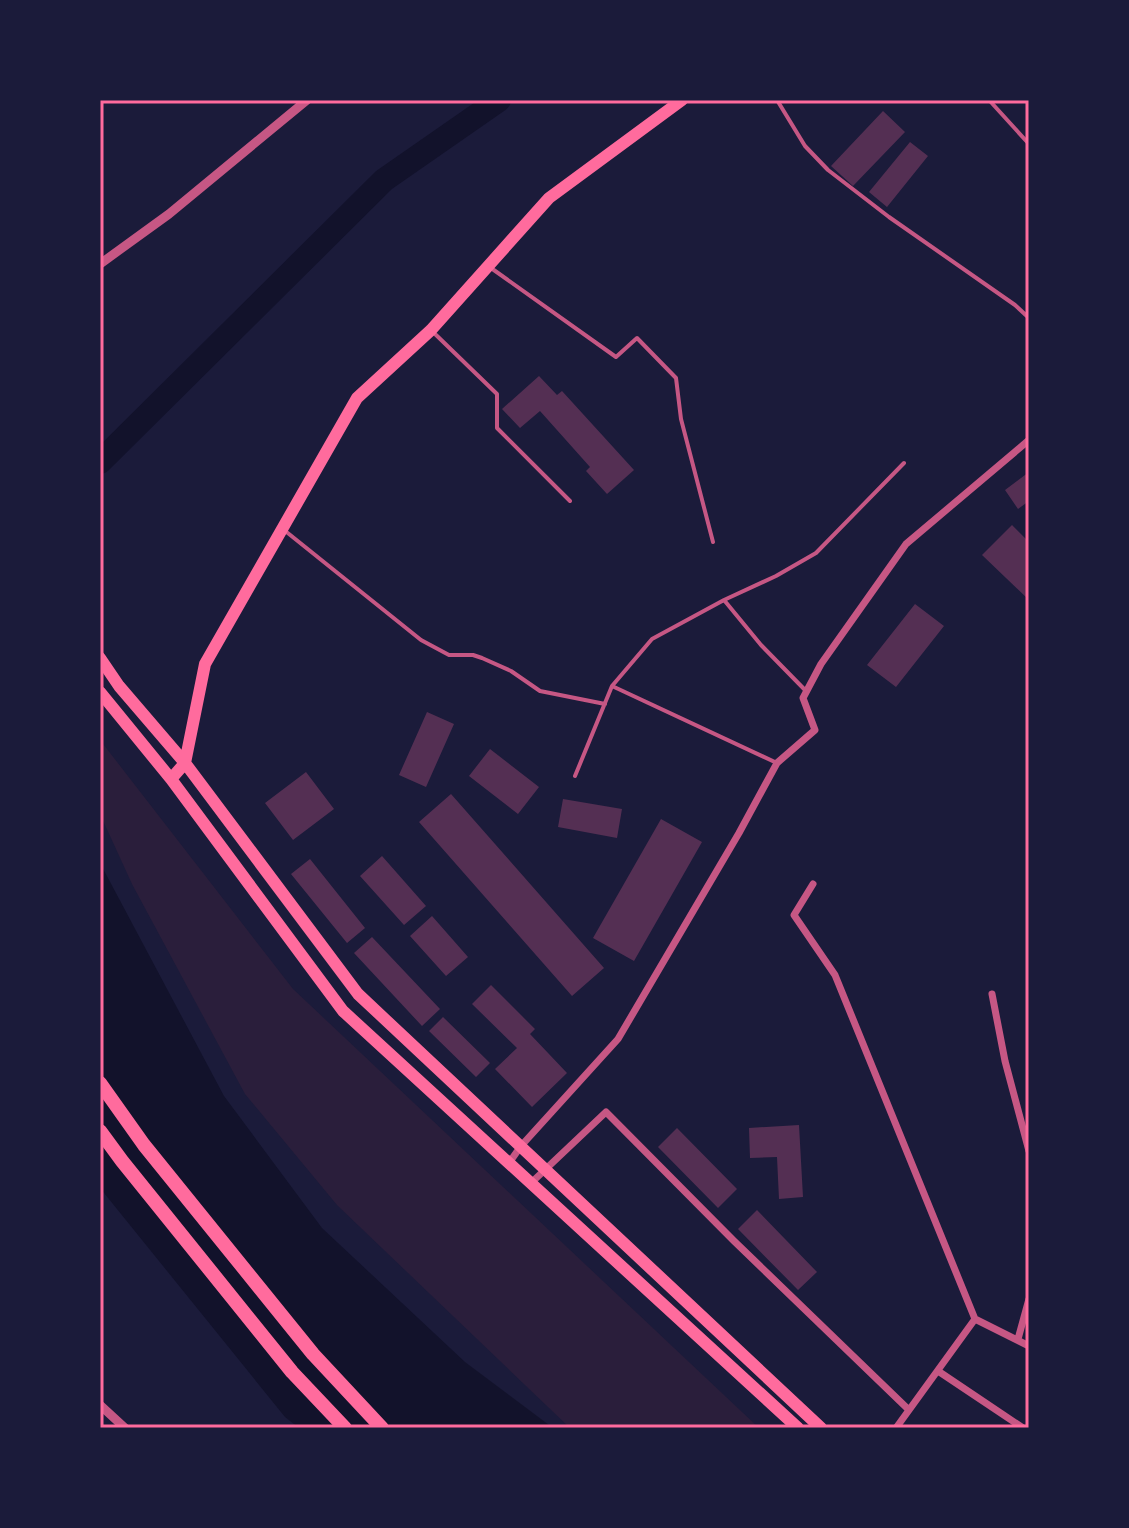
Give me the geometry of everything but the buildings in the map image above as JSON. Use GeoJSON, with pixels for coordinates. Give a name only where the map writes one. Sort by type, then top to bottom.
{"type":"FeatureCollection","features":[{"type":"Feature","properties":{"kind":"highway"},"geometry":{"type":"LineString","coordinates":[[171,779],[185,763],[205,664],[357,398],[431,330],[549,198],[682,100]]}},
{"type":"Feature","properties":{"kind":"highway"},"geometry":{"type":"LineString","coordinates":[[100,658],[119,686],[185,763],[358,994],[821,1428]]}},
{"type":"Feature","properties":{"kind":"highway"},"geometry":{"type":"LineString","coordinates":[[101,694],[171,779],[343,1011],[798,1428]]}},
{"type":"Feature","properties":{"kind":"highway"},"geometry":{"type":"LineString","coordinates":[[100,1083],[144,1145],[303,1342],[382,1428]]}},
{"type":"Feature","properties":{"kind":"highway"},"geometry":{"type":"LineString","coordinates":[[100,1131],[292,1372],[345,1428]]}},
{"type":"Feature","properties":{"kind":"street"},"geometry":{"type":"LineString","coordinates":[[100,264],[169,214],[307,100]]}},
{"type":"Feature","properties":{"kind":"street"},"geometry":{"type":"LineString","coordinates":[[509,1163],[618,1039],[777,763],[815,730],[803,698],[806,691],[821,664],[906,544],[1029,440]]}},
{"type":"Feature","properties":{"kind":"street"},"geometry":{"type":"LineString","coordinates":[[813,884],[794,915],[835,975],[975,1319],[1029,1346]]}},
{"type":"Feature","properties":{"kind":"street"},"geometry":{"type":"LineString","coordinates":[[992,994],[1005,1061],[1029,1151]]}},
{"type":"Feature","properties":{"kind":"street"},"geometry":{"type":"LineString","coordinates":[[531,1183],[606,1112],[909,1410]]}},
{"type":"Feature","properties":{"kind":"street"},"geometry":{"type":"LineString","coordinates":[[1018,1339],[1029,1299]]}},
{"type":"Feature","properties":{"kind":"street"},"geometry":{"type":"LineString","coordinates":[[896,1428],[975,1319]]}},
{"type":"Feature","properties":{"kind":"street"},"geometry":{"type":"LineString","coordinates":[[938,1371],[1023,1428]]}},
{"type":"Feature","properties":{"kind":"street"},"geometry":{"type":"LineString","coordinates":[[100,1405],[125,1428]]}},
{"type":"Feature","properties":{"kind":"lane"},"geometry":{"type":"LineString","coordinates":[[777,100],[805,146],[828,170],[1029,318]]}},
{"type":"Feature","properties":{"kind":"lane"},"geometry":{"type":"LineString","coordinates":[[989,100],[1029,144]]}},
{"type":"Feature","properties":{"kind":"lane"},"geometry":{"type":"LineString","coordinates":[[488,266],[616,357],[637,338],[676,378],[681,419],[713,542]]}},
{"type":"Feature","properties":{"kind":"lane"},"geometry":{"type":"LineString","coordinates":[[431,330],[497,394],[497,428],[570,501]]}},
{"type":"Feature","properties":{"kind":"lane"},"geometry":{"type":"LineString","coordinates":[[575,776],[612,686],[652,639],[816,553],[904,463]]}},
{"type":"Feature","properties":{"kind":"lane"},"geometry":{"type":"LineString","coordinates":[[282,528],[421,640],[449,655],[482,658],[511,671],[540,691],[605,704]]}},
{"type":"Feature","properties":{"kind":"lane"},"geometry":{"type":"LineString","coordinates":[[724,600],[761,645],[806,691]]}},
{"type":"Feature","properties":{"kind":"lane"},"geometry":{"type":"LineString","coordinates":[[612,686],[777,763]]}},
{"type":"Feature","properties":{"kind":"shaded area"},"geometry":{"type":"Polygon","coordinates":[[[100,740],[293,989],[759,1428],[570,1428],[337,1205],[245,1094],[132,884],[100,814],[100,740]]]}},
{"type":"Feature","properties":{"kind":"shaded area"},"geometry":{"type":"Polygon","coordinates":[[[100,863],[224,1096],[322,1228],[465,1362],[553,1428],[299,1428],[285,1417],[100,1188],[100,863]]]}},
{"type":"Feature","properties":{"kind":"waterway"},"geometry":{"type":"LineString","coordinates":[[100,462],[384,180],[499,100]]}}]}
